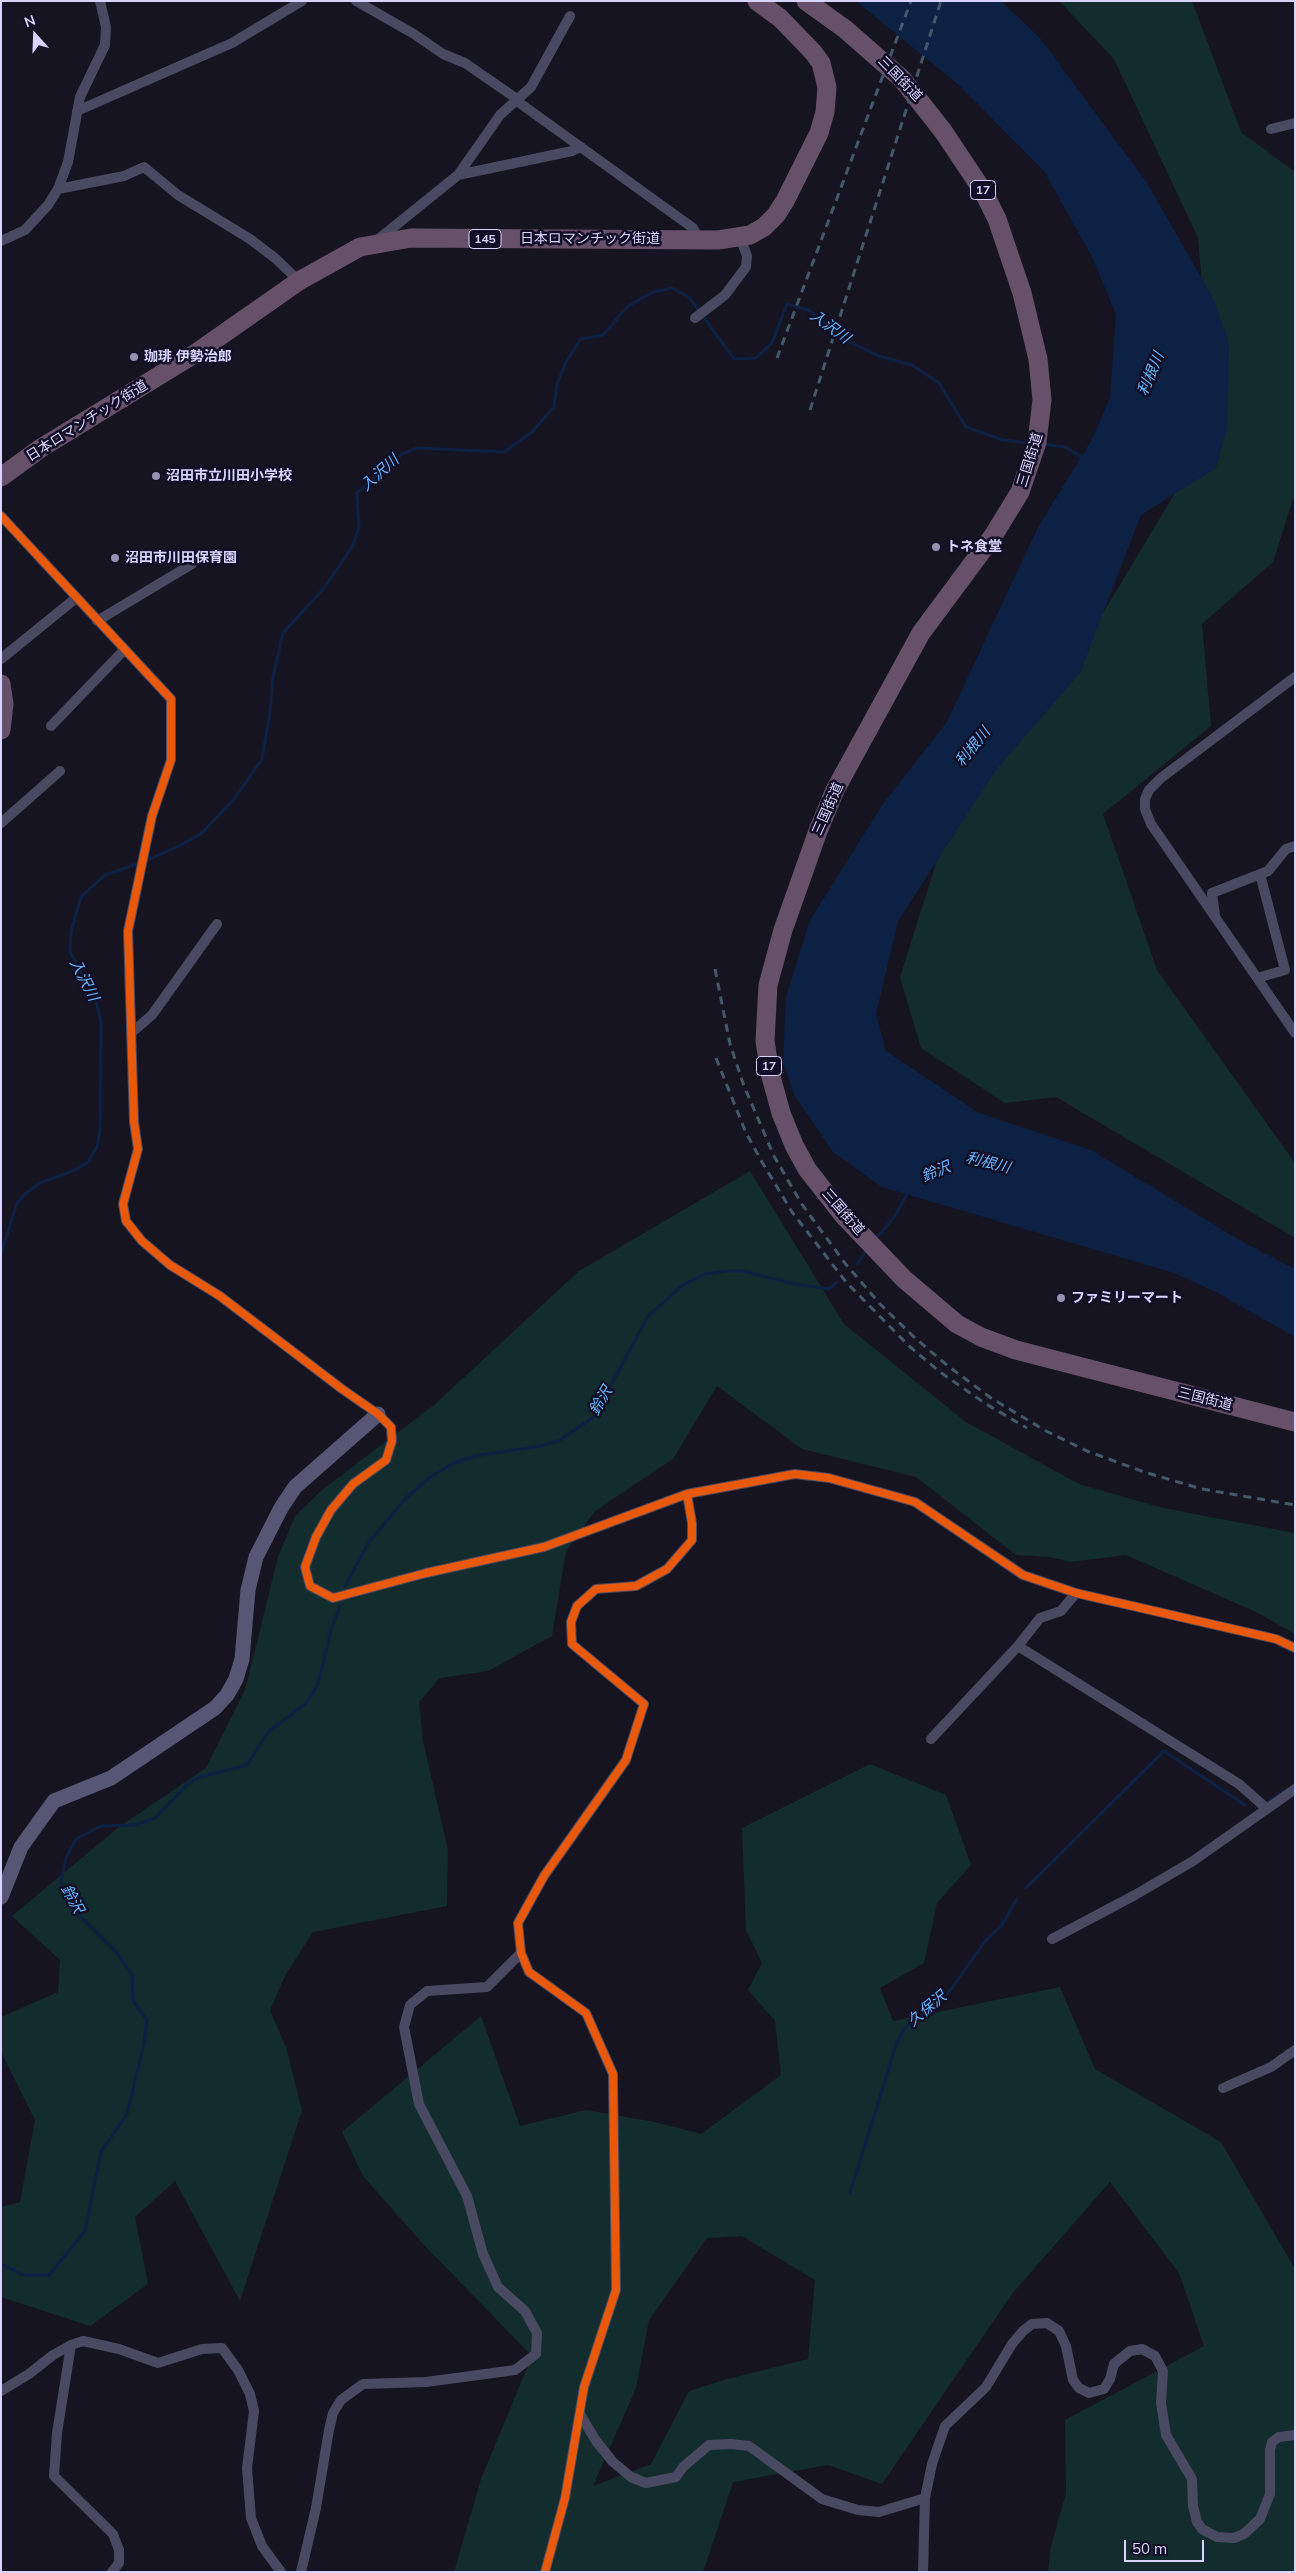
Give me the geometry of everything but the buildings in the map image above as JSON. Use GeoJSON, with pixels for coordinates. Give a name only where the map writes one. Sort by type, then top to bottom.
{"type":"FeatureCollection","features":[{"type":"Feature","properties":{"kind":"highway","name":"日本ロマンチック街道"},"geometry":{"type":"LineString","coordinates":[[1,477],[41,448],[196,353],[299,281],[348,252],[373,244],[411,238],[699,240],[740,237],[764,227],[776,215],[785,201],[818,133],[828,99],[825,75],[813,52],[780,18],[756,1]]}},
{"type":"Feature","properties":{"kind":"highway","name":"三国街道"},"geometry":{"type":"LineString","coordinates":[[806,1],[845,29],[902,79],[943,131],[983,191],[1008,249],[1038,359],[1042,400],[1035,448],[1020,492],[1007,516],[978,557],[945,598],[902,663],[835,790],[818,831],[783,930],[768,985],[765,1041],[770,1073],[781,1113],[794,1145],[816,1181],[843,1215],[904,1279],[957,1324],[981,1338],[1016,1350],[1295,1422]]}},
{"type":"Feature","properties":{"kind":"highway"},"geometry":{"type":"LineString","coordinates":[[1,684],[4,704],[1,730]]}},
{"type":"Feature","properties":{"kind":"street"},"geometry":{"type":"LineString","coordinates":[[1,241],[25,230],[48,205],[58,189],[68,162],[80,97],[105,45],[106,28],[100,1]]}},
{"type":"Feature","properties":{"kind":"street"},"geometry":{"type":"LineString","coordinates":[[77,111],[232,43],[302,1]]}},
{"type":"Feature","properties":{"kind":"street"},"geometry":{"type":"LineString","coordinates":[[356,1],[414,34],[443,54],[464,63],[517,99],[693,228],[699,240]]}},
{"type":"Feature","properties":{"kind":"street"},"geometry":{"type":"LineString","coordinates":[[373,244],[458,175],[500,115],[531,87],[570,16]]}},
{"type":"Feature","properties":{"kind":"street"},"geometry":{"type":"LineString","coordinates":[[1271,129],[1295,123]]}},
{"type":"Feature","properties":{"kind":"street"},"geometry":{"type":"LineString","coordinates":[[458,175],[572,152],[581,147]]}},
{"type":"Feature","properties":{"kind":"street"},"geometry":{"type":"LineString","coordinates":[[58,189],[124,176],[144,167],[178,195],[269,253],[299,281]]}},
{"type":"Feature","properties":{"kind":"street"},"geometry":{"type":"LineString","coordinates":[[695,318],[725,295],[746,268],[747,256],[740,237]]}},
{"type":"Feature","properties":{"kind":"street"},"geometry":{"type":"LineString","coordinates":[[1,516],[171,699],[171,760],[152,816],[139,870],[128,931],[134,1122],[138,1149],[123,1204],[126,1221],[142,1240],[170,1265],[220,1296],[342,1389],[378,1414],[392,1427],[392,1441],[386,1460],[353,1484],[331,1510],[316,1537],[305,1567],[310,1586],[333,1598],[426,1573],[544,1547],[687,1494],[795,1474],[829,1478],[915,1502],[1023,1575],[1076,1593],[1276,1639],[1295,1648]]}},
{"type":"Feature","properties":{"kind":"street"},"geometry":{"type":"LineString","coordinates":[[97,621],[192,564]]}},
{"type":"Feature","properties":{"kind":"street"},"geometry":{"type":"LineString","coordinates":[[1,659],[76,598]]}},
{"type":"Feature","properties":{"kind":"street"},"geometry":{"type":"LineString","coordinates":[[51,726],[125,649]]}},
{"type":"Feature","properties":{"kind":"street"},"geometry":{"type":"LineString","coordinates":[[1295,677],[1161,778],[1149,790],[1145,799],[1151,824],[1295,1033]]}},
{"type":"Feature","properties":{"kind":"street"},"geometry":{"type":"LineString","coordinates":[[1,823],[60,772]]}},
{"type":"Feature","properties":{"kind":"street"},"geometry":{"type":"LineString","coordinates":[[1215,917],[1212,893],[1260,874],[1275,865],[1286,849],[1295,846]]}},
{"type":"Feature","properties":{"kind":"street"},"geometry":{"type":"LineString","coordinates":[[1257,978],[1285,970],[1260,874]]}},
{"type":"Feature","properties":{"kind":"street"},"geometry":{"type":"LineString","coordinates":[[132,1033],[152,1015],[216,924]]}},
{"type":"Feature","properties":{"kind":"street"},"geometry":{"type":"LineString","coordinates":[[1,1897],[21,1847],[54,1801],[111,1778],[215,1708],[227,1695],[236,1679],[242,1659],[248,1590],[256,1556],[281,1508],[295,1487],[378,1414]]}},
{"type":"Feature","properties":{"kind":"street"},"geometry":{"type":"LineString","coordinates":[[545,2572],[565,2498],[584,2387],[616,2290],[613,2074],[586,2013],[530,1972],[521,1953],[518,1923],[544,1876],[626,1760],[644,1704],[572,1644],[571,1622],[577,1606],[596,1589],[636,1586],[667,1569],[692,1540],[692,1523],[687,1494]]}},
{"type":"Feature","properties":{"kind":"street"},"geometry":{"type":"LineString","coordinates":[[932,1739],[1018,1646],[1040,1618],[1061,1611],[1076,1593]]}},
{"type":"Feature","properties":{"kind":"street"},"geometry":{"type":"LineString","coordinates":[[1018,1646],[1239,1784],[1266,1808]]}},
{"type":"Feature","properties":{"kind":"street"},"geometry":{"type":"LineString","coordinates":[[1052,1939],[1135,1895],[1193,1861],[1295,1789]]}},
{"type":"Feature","properties":{"kind":"street"},"geometry":{"type":"LineString","coordinates":[[301,2572],[316,2508],[329,2430],[333,2413],[341,2400],[363,2384],[426,2382],[515,2370],[536,2354],[538,2333],[525,2310],[498,2286],[483,2254],[467,2196],[419,2104],[404,2027],[410,2005],[427,1991],[487,1987],[521,1953]]}},
{"type":"Feature","properties":{"kind":"street"},"geometry":{"type":"LineString","coordinates":[[1223,2088],[1271,2067],[1295,2050]]}},
{"type":"Feature","properties":{"kind":"street"},"geometry":{"type":"LineString","coordinates":[[923,2572],[925,2498],[932,2464],[945,2426],[986,2387],[1023,2331],[1037,2323],[1052,2325],[1062,2335],[1073,2380],[1079,2388],[1089,2393],[1104,2389],[1108,2384],[1117,2360],[1130,2351],[1146,2350],[1155,2356],[1163,2371],[1161,2403],[1166,2435],[1192,2479],[1193,2506],[1197,2522],[1202,2529],[1217,2537],[1234,2538],[1244,2534],[1260,2518],[1270,2494],[1270,2450],[1272,2442],[1288,2434],[1295,2435]]}},
{"type":"Feature","properties":{"kind":"street"},"geometry":{"type":"LineString","coordinates":[[1,2391],[71,2345],[83,2341],[104,2344],[158,2363],[212,2347],[222,2348],[229,2355],[250,2394],[254,2411],[247,2468],[251,2518],[262,2546],[281,2572]]}},
{"type":"Feature","properties":{"kind":"street"},"geometry":{"type":"LineString","coordinates":[[71,2345],[57,2433],[54,2476],[113,2534],[119,2550],[119,2563],[112,2572]]}},
{"type":"Feature","properties":{"kind":"street"},"geometry":{"type":"LineString","coordinates":[[580,2414],[596,2441],[614,2462],[631,2477],[646,2483],[676,2477],[683,2467],[708,2446],[731,2444],[749,2446],[822,2499],[858,2510],[879,2512],[925,2498]]}},
{"type":"Feature","properties":{"kind":"green space"},"geometry":{"type":"Polygon","coordinates":[[[1059,1],[1192,1],[1241,132],[1295,172],[1295,493],[1273,562],[1202,624],[1211,726],[1103,814],[1157,970],[1295,1163],[1295,1238],[1056,1097],[1005,1103],[921,1048],[900,977],[963,778],[1037,723],[1214,428],[1198,238],[1114,59],[1059,1]]]}},
{"type":"Feature","properties":{"kind":"green space"},"geometry":{"type":"Polygon","coordinates":[[[750,1171],[844,1324],[966,1422],[1079,1484],[1163,1508],[1295,1533],[1295,1634],[1256,1612],[1126,1555],[1071,1562],[1050,1557],[1016,1555],[916,1477],[802,1449],[717,1386],[673,1459],[595,1511],[566,1551],[552,1636],[488,1671],[440,1678],[419,1702],[423,1741],[448,1850],[447,1906],[313,1932],[286,1974],[270,2010],[287,2050],[302,2110],[240,2301],[175,2181],[135,2217],[148,2284],[90,2326],[1,2297],[1,2207],[20,2202],[35,2120],[1,2052],[1,2017],[58,1992],[60,1960],[12,1916],[119,1827],[206,1768],[245,1690],[278,1557],[295,1516],[322,1490],[434,1405],[579,1271],[750,1171]]]}},
{"type":"Feature","properties":{"kind":"green space"},"geometry":{"type":"Polygon","coordinates":[[[870,1764],[946,1795],[971,1865],[937,1903],[924,1963],[880,1988],[893,2021],[1060,1987],[1095,2069],[1221,2142],[1295,2269],[1295,2572],[1048,2572],[1051,2546],[1066,2493],[1065,2420],[1204,2346],[1179,2273],[1110,2182],[1012,2294],[882,2484],[828,2465],[733,2482],[703,2572],[454,2572],[481,2479],[532,2356],[424,2245],[363,2176],[342,2132],[481,2016],[520,2126],[586,2110],[655,2122],[701,2134],[781,2075],[775,2021],[748,1990],[762,1963],[746,1930],[742,1828],[870,1764]],[[742,2236],[707,2238],[649,2320],[636,2388],[593,2486],[651,2464],[689,2391],[727,2379],[808,2359],[815,2280],[742,2236]]]}},
{"type":"Feature","properties":{"kind":"water","name":"利根川"},"geometry":{"type":"Polygon","coordinates":[[[856,1],[1001,1],[1040,38],[1147,183],[1214,300],[1229,343],[1227,428],[1216,468],[1141,515],[1080,673],[996,770],[898,921],[876,1014],[886,1051],[979,1113],[1091,1150],[1241,1241],[1295,1269],[1295,1337],[1218,1293],[1174,1273],[882,1187],[833,1152],[795,1096],[783,1063],[786,997],[810,920],[883,804],[947,722],[1038,527],[1091,441],[1110,398],[1116,314],[1092,257],[1044,171],[960,86],[856,1]]]}},
{"type":"Feature","properties":{"kind":"waterway","name":"入沢川"},"geometry":{"type":"LineString","coordinates":[[145,861],[181,845],[202,833],[234,799],[262,759],[270,713],[273,677],[283,633],[324,588],[352,547],[359,528],[357,493],[402,454],[416,448],[504,452],[532,432],[554,407],[557,384],[566,362],[581,339],[603,335],[628,306],[653,292],[672,288],[689,297],[734,359],[756,358],[772,343],[787,304],[808,310],[852,343],[879,356],[912,365],[939,383],[966,427],[1003,440],[1029,443]]}},
{"type":"Feature","properties":{"kind":"waterway","name":"入沢川"},"geometry":{"type":"LineString","coordinates":[[1042,444],[1065,447],[1083,458]]}},
{"type":"Feature","properties":{"kind":"waterway","name":"入沢川"},"geometry":{"type":"LineString","coordinates":[[1,1254],[17,1203],[25,1194],[40,1183],[75,1170],[88,1162],[97,1147],[100,1131],[101,1021],[95,998],[70,952],[71,932],[81,897],[105,875],[139,863]]}},
{"type":"Feature","properties":{"kind":"waterway","name":"鈴沢"},"geometry":{"type":"LineString","coordinates":[[878,1236],[895,1216],[908,1192]]}},
{"type":"Feature","properties":{"kind":"waterway","name":"鈴沢"},"geometry":{"type":"LineString","coordinates":[[857,1264],[865,1253]]}},
{"type":"Feature","properties":{"kind":"waterway","name":"鈴沢"},"geometry":{"type":"LineString","coordinates":[[345,1586],[369,1542],[406,1498],[429,1478],[454,1463],[475,1456],[541,1446],[560,1440],[594,1417],[648,1316],[683,1285],[705,1274],[727,1271],[743,1271],[795,1284],[829,1289],[837,1282]]}},
{"type":"Feature","properties":{"kind":"waterway","name":"鈴沢"},"geometry":{"type":"LineString","coordinates":[[1,2264],[23,2275],[49,2275],[85,2231],[101,2152],[127,2114],[143,2048],[147,2020],[133,2001],[132,1975],[117,1953],[77,1913],[67,1897],[61,1881],[66,1858],[76,1839],[101,1826],[136,1825],[155,1818],[188,1784],[200,1777],[247,1765],[268,1732],[306,1703],[312,1695],[319,1681],[331,1630],[340,1606]]}},
{"type":"Feature","properties":{"kind":"waterway","name":"久保沢"},"geometry":{"type":"LineString","coordinates":[[1026,1888],[1164,1751],[1245,1805]]}},
{"type":"Feature","properties":{"kind":"waterway","name":"久保沢"},"geometry":{"type":"LineString","coordinates":[[1266,1803],[1284,1791]]}},
{"type":"Feature","properties":{"kind":"waterway","name":"久保沢"},"geometry":{"type":"LineString","coordinates":[[850,2193],[897,2042],[905,2028],[940,2001],[952,1988],[986,1940],[1002,1925],[1017,1899]]}},
{"type":"Feature","properties":{"kind":"railway"},"geometry":{"type":"LineString","coordinates":[[777,358],[911,1]]}},
{"type":"Feature","properties":{"kind":"railway"},"geometry":{"type":"LineString","coordinates":[[810,410],[941,1]]}},
{"type":"Feature","properties":{"kind":"railway"},"geometry":{"type":"LineString","coordinates":[[715,969],[730,1044],[744,1086],[774,1156],[801,1203],[844,1262],[880,1304],[915,1338],[948,1366],[991,1398],[1046,1431],[1087,1451],[1144,1472],[1202,1489],[1295,1505]]}},
{"type":"Feature","properties":{"kind":"railway"},"geometry":{"type":"LineString","coordinates":[[716,1058],[746,1133],[762,1162],[792,1212],[846,1282],[909,1346],[940,1372],[986,1404],[1027,1428]]}},
{"type":"Feature","properties":{"kind":"cycle path"},"geometry":{"type":"LineString","coordinates":[[1,516],[171,699],[171,760],[152,816],[128,931],[134,1122],[138,1149],[123,1204],[126,1221],[142,1241],[170,1265],[220,1296],[342,1389],[378,1414],[391,1427],[392,1441],[386,1460],[353,1484],[331,1510],[316,1537],[305,1567],[310,1586],[333,1598],[426,1573],[544,1547],[687,1494],[795,1474],[829,1478],[915,1502],[1023,1575],[1076,1593],[1276,1639],[1295,1648]]}},
{"type":"Feature","properties":{"kind":"cycle path"},"geometry":{"type":"LineString","coordinates":[[545,2572],[565,2498],[584,2387],[616,2290],[613,2074],[586,2013],[529,1972],[521,1953],[518,1923],[544,1876],[626,1760],[644,1704],[572,1644],[571,1622],[577,1606],[596,1589],[636,1586],[667,1569],[692,1540],[692,1523],[687,1494]]}},
{"type":"Feature","properties":{"kind":"place","name":"珈琲 伊勢治郎"},"geometry":{"type":"Point","coordinates":[134,357]}},
{"type":"Feature","properties":{"kind":"place","name":"沼田市立川田小学校"},"geometry":{"type":"Point","coordinates":[156,476]}},
{"type":"Feature","properties":{"kind":"place","name":"トネ食堂"},"geometry":{"type":"Point","coordinates":[936,547]}},
{"type":"Feature","properties":{"kind":"place","name":"沼田市川田保育園"},"geometry":{"type":"Point","coordinates":[115,558]}},
{"type":"Feature","properties":{"kind":"place","name":"ファミリーマート"},"geometry":{"type":"Point","coordinates":[1061,1298]}}]}
